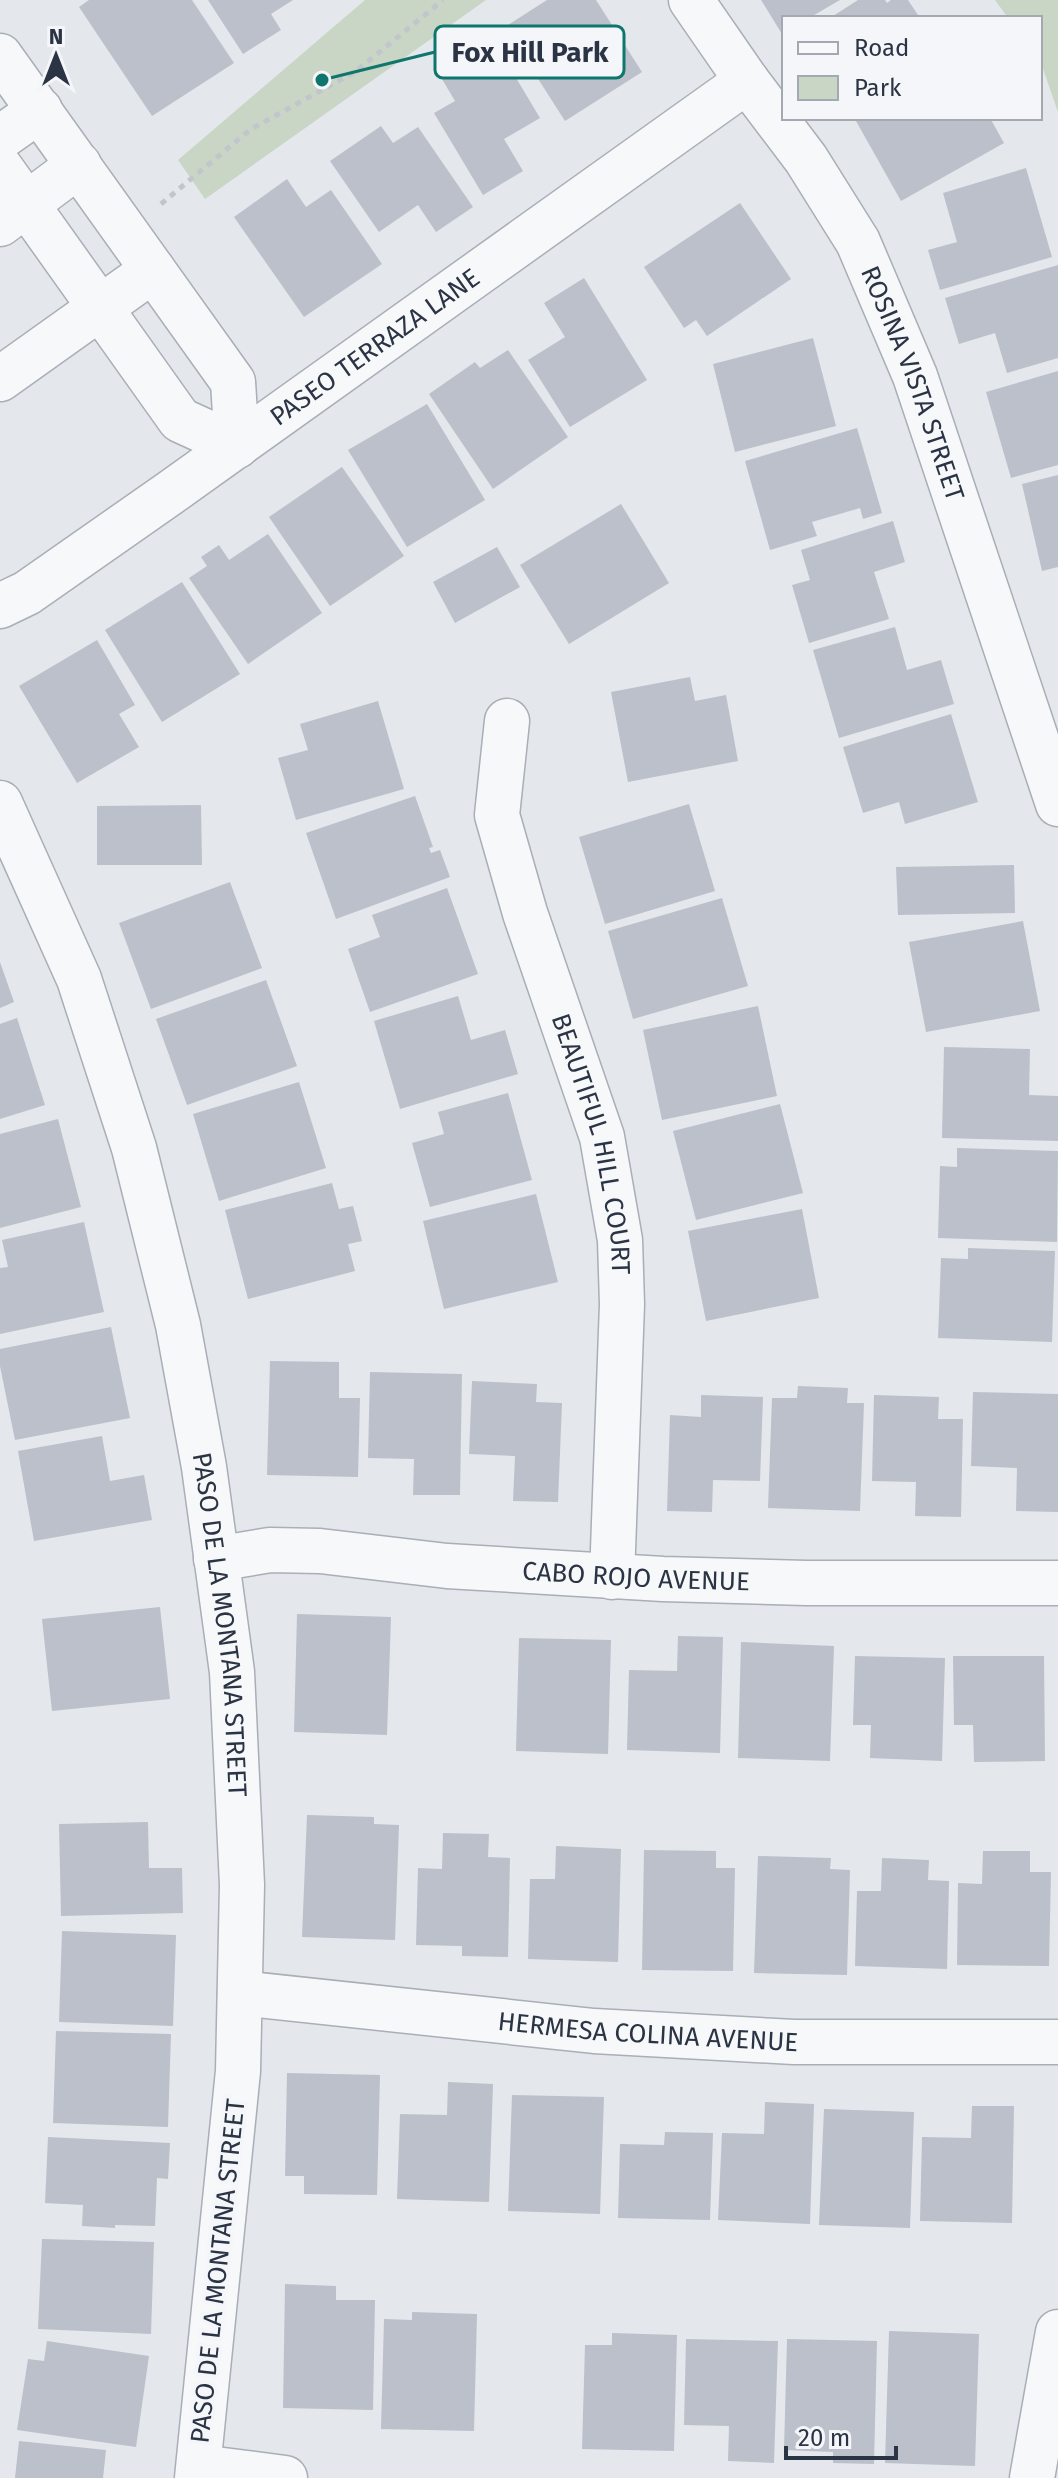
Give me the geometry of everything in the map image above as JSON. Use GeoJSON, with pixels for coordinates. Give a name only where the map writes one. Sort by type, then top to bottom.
{"type":"FeatureCollection","features":[{"type":"Feature","properties":{"kind":"street","name":"ROSINA VISTA STREET"},"geometry":{"type":"LineString","coordinates":[[691,0],[806,159],[858,242],[915,376],[1058,804]]}},
{"type":"Feature","properties":{"kind":"street"},"geometry":{"type":"LineString","coordinates":[[0,56],[233,382],[237,446],[180,420],[63,256],[14,214],[0,167]]}},
{"type":"Feature","properties":{"kind":"street","name":"PASEO TERRAZA LANE"},"geometry":{"type":"LineString","coordinates":[[0,606],[27,593],[237,446],[747,81]]}},
{"type":"Feature","properties":{"kind":"street"},"geometry":{"type":"LineString","coordinates":[[0,138],[40,110]]}},
{"type":"Feature","properties":{"kind":"street"},"geometry":{"type":"LineString","coordinates":[[14,214],[79,165]]}},
{"type":"Feature","properties":{"kind":"street"},"geometry":{"type":"LineString","coordinates":[[0,379],[153,270]]}},
{"type":"Feature","properties":{"kind":"street","name":"BEAUTIFUL HILL COURT"},"geometry":{"type":"LineString","coordinates":[[507,721],[497,815],[525,913],[602,1137],[620,1240],[622,1304],[612,1577]]}},
{"type":"Feature","properties":{"kind":"street","name":"PASO DE LA MONTANA STREET"},"geometry":{"type":"LineString","coordinates":[[0,803],[79,979],[134,1148],[178,1325],[204,1467],[232,1672],[242,1885],[238,2071],[198,2473]]}},
{"type":"Feature","properties":{"kind":"street","name":"CABO ROJO AVENUE"},"geometry":{"type":"LineString","coordinates":[[216,1559],[270,1550],[320,1551],[447,1566],[612,1577],[806,1583],[1058,1583]]}},
{"type":"Feature","properties":{"kind":"street","name":"HERMESA COLINA AVENUE"},"geometry":{"type":"LineString","coordinates":[[240,1993],[594,2031],[794,2042],[1058,2042]]}},
{"type":"Feature","properties":{"kind":"street"},"geometry":{"type":"LineString","coordinates":[[1032,2478],[1058,2332]]}},
{"type":"Feature","properties":{"kind":"street"},"geometry":{"type":"LineString","coordinates":[[198,2473],[285,2478]]}},
{"type":"Feature","properties":{"kind":"path"},"geometry":{"type":"LineString","coordinates":[[161,204],[251,129],[355,72],[443,0]]}},
{"type":"Feature","properties":{"kind":"green space"},"geometry":{"type":"Polygon","coordinates":[[[365,0],[486,0],[205,199],[178,160],[365,0]]]}},
{"type":"Feature","properties":{"kind":"green space"},"geometry":{"type":"Polygon","coordinates":[[[995,0],[1058,0],[1058,112],[1042,66],[1042,16],[1007,16],[995,0]]]}},
{"type":"Feature","properties":{"kind":"building"},"geometry":{"type":"Polygon","coordinates":[[[89,0],[192,0],[234,63],[152,116],[79,7],[89,0]]]}},
{"type":"Feature","properties":{"kind":"building"},"geometry":{"type":"Polygon","coordinates":[[[208,0],[293,0],[271,14],[281,30],[243,54],[208,0]]]}},
{"type":"Feature","properties":{"kind":"building"},"geometry":{"type":"Polygon","coordinates":[[[547,0],[596,0],[642,72],[565,121],[505,27],[547,0]]]}},
{"type":"Feature","properties":{"kind":"building"},"geometry":{"type":"Polygon","coordinates":[[[761,0],[840,0],[812,16],[782,16],[782,34],[761,0]]]}},
{"type":"Feature","properties":{"kind":"building"},"geometry":{"type":"Polygon","coordinates":[[[858,0],[885,0],[887,3],[891,0],[908,0],[919,16],[833,16],[858,0]]]}},
{"type":"Feature","properties":{"kind":"building"},"geometry":{"type":"Polygon","coordinates":[[[497,46],[540,118],[504,139],[523,171],[483,195],[434,113],[455,101],[442,79],[497,46]]]}},
{"type":"Feature","properties":{"kind":"building"},"geometry":{"type":"Polygon","coordinates":[[[991,120],[1004,143],[901,201],[856,121],[991,120]]]}},
{"type":"Feature","properties":{"kind":"building"},"geometry":{"type":"Polygon","coordinates":[[[381,126],[393,143],[418,127],[473,207],[436,232],[418,205],[379,232],[330,161],[381,126]]]}},
{"type":"Feature","properties":{"kind":"building"},"geometry":{"type":"Polygon","coordinates":[[[1026,168],[1052,257],[940,290],[928,250],[957,242],[943,193],[1026,168]]]}},
{"type":"Feature","properties":{"kind":"building"},"geometry":{"type":"Polygon","coordinates":[[[287,179],[306,207],[331,190],[382,264],[304,317],[234,217],[287,179]]]}},
{"type":"Feature","properties":{"kind":"building"},"geometry":{"type":"Polygon","coordinates":[[[740,203],[791,279],[707,336],[696,320],[684,328],[644,267],[740,203]]]}},
{"type":"Feature","properties":{"kind":"building"},"geometry":{"type":"Polygon","coordinates":[[[1058,265],[1058,358],[1007,373],[995,333],[959,344],[945,298],[1058,265]]]}},
{"type":"Feature","properties":{"kind":"building"},"geometry":{"type":"Polygon","coordinates":[[[584,278],[647,380],[570,427],[528,360],[565,337],[544,303],[584,278]]]}},
{"type":"Feature","properties":{"kind":"building"},"geometry":{"type":"Polygon","coordinates":[[[813,338],[836,426],[735,452],[713,364],[813,338]]]}},
{"type":"Feature","properties":{"kind":"building"},"geometry":{"type":"Polygon","coordinates":[[[508,350],[568,437],[493,489],[429,394],[475,362],[480,368],[508,350]]]}},
{"type":"Feature","properties":{"kind":"building"},"geometry":{"type":"Polygon","coordinates":[[[1058,371],[1058,465],[1011,478],[986,392],[1058,371]]]}},
{"type":"Feature","properties":{"kind":"building"},"geometry":{"type":"Polygon","coordinates":[[[427,404],[485,500],[407,547],[348,450],[427,404]]]}},
{"type":"Feature","properties":{"kind":"building"},"geometry":{"type":"Polygon","coordinates":[[[857,428],[882,513],[863,519],[860,508],[812,522],[817,536],[770,550],[745,461],[857,428]]]}},
{"type":"Feature","properties":{"kind":"building"},"geometry":{"type":"Polygon","coordinates":[[[342,467],[404,556],[330,606],[269,517],[342,467]]]}},
{"type":"Feature","properties":{"kind":"building"},"geometry":{"type":"Polygon","coordinates":[[[1058,475],[1058,567],[1042,571],[1022,484],[1058,475]]]}},
{"type":"Feature","properties":{"kind":"building"},"geometry":{"type":"Polygon","coordinates":[[[621,504],[669,583],[569,644],[520,565],[621,504]]]}},
{"type":"Feature","properties":{"kind":"building"},"geometry":{"type":"Polygon","coordinates":[[[893,521],[905,562],[874,572],[889,619],[809,643],[792,585],[810,580],[801,550],[893,521]]]}},
{"type":"Feature","properties":{"kind":"building"},"geometry":{"type":"Polygon","coordinates":[[[268,534],[322,613],[248,664],[189,578],[207,566],[201,557],[219,545],[229,560],[268,534]]]}},
{"type":"Feature","properties":{"kind":"building"},"geometry":{"type":"Polygon","coordinates":[[[497,547],[520,587],[455,623],[433,582],[497,547]]]}},
{"type":"Feature","properties":{"kind":"building"},"geometry":{"type":"Polygon","coordinates":[[[182,582],[240,674],[162,722],[105,630],[182,582]]]}},
{"type":"Feature","properties":{"kind":"building"},"geometry":{"type":"Polygon","coordinates":[[[895,627],[907,670],[941,660],[954,704],[839,738],[813,650],[895,627]]]}},
{"type":"Feature","properties":{"kind":"building"},"geometry":{"type":"Polygon","coordinates":[[[97,640],[135,705],[119,714],[139,747],[77,783],[19,686],[97,640]]]}},
{"type":"Feature","properties":{"kind":"building"},"geometry":{"type":"Polygon","coordinates":[[[690,677],[695,701],[726,695],[738,761],[628,782],[611,692],[690,677]]]}},
{"type":"Feature","properties":{"kind":"building"},"geometry":{"type":"Polygon","coordinates":[[[378,701],[404,789],[296,820],[278,758],[308,750],[300,724],[378,701]]]}},
{"type":"Feature","properties":{"kind":"building"},"geometry":{"type":"Polygon","coordinates":[[[951,714],[978,802],[905,824],[899,802],[863,813],[843,747],[951,714]]]}},
{"type":"Feature","properties":{"kind":"building"},"geometry":{"type":"Polygon","coordinates":[[[415,796],[433,847],[429,848],[431,853],[440,850],[450,877],[336,919],[306,833],[415,796]]]}},
{"type":"Feature","properties":{"kind":"building"},"geometry":{"type":"Polygon","coordinates":[[[689,804],[715,891],[605,924],[579,837],[689,804]]]}},
{"type":"Feature","properties":{"kind":"building"},"geometry":{"type":"Polygon","coordinates":[[[201,805],[202,865],[97,865],[97,806],[201,805]]]}},
{"type":"Feature","properties":{"kind":"building"},"geometry":{"type":"Polygon","coordinates":[[[1014,865],[1015,913],[898,915],[896,867],[1014,865]]]}},
{"type":"Feature","properties":{"kind":"building"},"geometry":{"type":"Polygon","coordinates":[[[230,882],[262,968],[151,1009],[119,923],[230,882]]]}},
{"type":"Feature","properties":{"kind":"building"},"geometry":{"type":"Polygon","coordinates":[[[447,888],[478,974],[370,1012],[348,949],[380,937],[372,915],[447,888]]]}},
{"type":"Feature","properties":{"kind":"building"},"geometry":{"type":"Polygon","coordinates":[[[722,898],[748,986],[633,1019],[608,931],[722,898]]]}},
{"type":"Feature","properties":{"kind":"building"},"geometry":{"type":"Polygon","coordinates":[[[1023,921],[1040,1011],[926,1032],[909,942],[1023,921]]]}},
{"type":"Feature","properties":{"kind":"building"},"geometry":{"type":"Polygon","coordinates":[[[0,962],[14,1002],[0,1008],[0,962]]]}},
{"type":"Feature","properties":{"kind":"building"},"geometry":{"type":"Polygon","coordinates":[[[266,980],[297,1066],[187,1105],[156,1019],[266,980]]]}},
{"type":"Feature","properties":{"kind":"building"},"geometry":{"type":"Polygon","coordinates":[[[458,996],[471,1040],[505,1030],[518,1074],[400,1109],[374,1021],[458,996]]]}},
{"type":"Feature","properties":{"kind":"building"},"geometry":{"type":"Polygon","coordinates":[[[758,1006],[777,1096],[662,1120],[643,1030],[758,1006]]]}},
{"type":"Feature","properties":{"kind":"building"},"geometry":{"type":"Polygon","coordinates":[[[17,1018],[45,1105],[0,1119],[0,1024],[17,1018]]]}},
{"type":"Feature","properties":{"kind":"building"},"geometry":{"type":"Polygon","coordinates":[[[944,1047],[1030,1049],[1029,1095],[1058,1096],[1058,1141],[942,1138],[944,1047]]]}},
{"type":"Feature","properties":{"kind":"building"},"geometry":{"type":"Polygon","coordinates":[[[299,1082],[326,1168],[219,1201],[193,1114],[299,1082]]]}},
{"type":"Feature","properties":{"kind":"building"},"geometry":{"type":"Polygon","coordinates":[[[508,1093],[532,1180],[430,1207],[412,1143],[444,1134],[438,1112],[508,1093]]]}},
{"type":"Feature","properties":{"kind":"building"},"geometry":{"type":"Polygon","coordinates":[[[780,1104],[803,1193],[696,1220],[673,1131],[780,1104]]]}},
{"type":"Feature","properties":{"kind":"building"},"geometry":{"type":"Polygon","coordinates":[[[58,1119],[81,1207],[0,1228],[0,1134],[58,1119]]]}},
{"type":"Feature","properties":{"kind":"building"},"geometry":{"type":"Polygon","coordinates":[[[957,1148],[1058,1151],[1057,1242],[938,1238],[940,1166],[957,1167],[957,1148]]]}},
{"type":"Feature","properties":{"kind":"building"},"geometry":{"type":"Polygon","coordinates":[[[332,1183],[339,1209],[353,1206],[362,1241],[348,1244],[355,1271],[248,1299],[225,1210],[332,1183]]]}},
{"type":"Feature","properties":{"kind":"building"},"geometry":{"type":"Polygon","coordinates":[[[536,1194],[558,1282],[444,1309],[423,1221],[536,1194]]]}},
{"type":"Feature","properties":{"kind":"building"},"geometry":{"type":"Polygon","coordinates":[[[802,1209],[819,1298],[706,1321],[688,1231],[802,1209]]]}},
{"type":"Feature","properties":{"kind":"building"},"geometry":{"type":"Polygon","coordinates":[[[84,1222],[104,1312],[0,1334],[0,1268],[8,1267],[2,1240],[84,1222]]]}},
{"type":"Feature","properties":{"kind":"building"},"geometry":{"type":"Polygon","coordinates":[[[968,1248],[1055,1251],[1052,1342],[938,1338],[941,1258],[968,1259],[968,1248]]]}},
{"type":"Feature","properties":{"kind":"building"},"geometry":{"type":"Polygon","coordinates":[[[111,1327],[130,1418],[15,1440],[0,1366],[0,1349],[111,1327]]]}},
{"type":"Feature","properties":{"kind":"building"},"geometry":{"type":"Polygon","coordinates":[[[270,1361],[339,1362],[339,1398],[360,1398],[358,1477],[267,1475],[270,1361]]]}},
{"type":"Feature","properties":{"kind":"building"},"geometry":{"type":"Polygon","coordinates":[[[370,1372],[462,1374],[460,1495],[413,1495],[414,1459],[368,1458],[370,1372]]]}},
{"type":"Feature","properties":{"kind":"building"},"geometry":{"type":"Polygon","coordinates":[[[472,1381],[537,1384],[536,1402],[562,1403],[558,1502],[513,1501],[515,1456],[469,1454],[472,1381]]]}},
{"type":"Feature","properties":{"kind":"building"},"geometry":{"type":"Polygon","coordinates":[[[798,1386],[848,1388],[847,1403],[864,1403],[860,1511],[768,1508],[772,1398],[797,1398],[798,1386]]]}},
{"type":"Feature","properties":{"kind":"building"},"geometry":{"type":"Polygon","coordinates":[[[973,1392],[1058,1394],[1058,1512],[1016,1511],[1017,1468],[971,1466],[973,1392]]]}},
{"type":"Feature","properties":{"kind":"building"},"geometry":{"type":"Polygon","coordinates":[[[701,1395],[763,1397],[760,1481],[713,1480],[712,1512],[667,1511],[670,1415],[701,1417],[701,1395]]]}},
{"type":"Feature","properties":{"kind":"building"},"geometry":{"type":"Polygon","coordinates":[[[874,1395],[939,1397],[938,1419],[963,1419],[961,1517],[915,1516],[916,1482],[872,1481],[874,1395]]]}},
{"type":"Feature","properties":{"kind":"building"},"geometry":{"type":"Polygon","coordinates":[[[102,1436],[110,1481],[144,1475],[152,1520],[34,1541],[18,1451],[102,1436]]]}},
{"type":"Feature","properties":{"kind":"building"},"geometry":{"type":"Polygon","coordinates":[[[160,1607],[170,1699],[52,1711],[42,1619],[160,1607]]]}},
{"type":"Feature","properties":{"kind":"building"},"geometry":{"type":"Polygon","coordinates":[[[297,1614],[391,1617],[387,1735],[294,1732],[297,1614]]]}},
{"type":"Feature","properties":{"kind":"building"},"geometry":{"type":"Polygon","coordinates":[[[678,1636],[723,1637],[720,1753],[627,1750],[629,1670],[677,1671],[678,1636]]]}},
{"type":"Feature","properties":{"kind":"building"},"geometry":{"type":"Polygon","coordinates":[[[519,1638],[611,1640],[608,1754],[516,1751],[519,1638]]]}},
{"type":"Feature","properties":{"kind":"building"},"geometry":{"type":"Polygon","coordinates":[[[741,1642],[834,1646],[830,1761],[738,1758],[741,1642]]]}},
{"type":"Feature","properties":{"kind":"building"},"geometry":{"type":"Polygon","coordinates":[[[855,1656],[945,1658],[942,1761],[870,1758],[871,1725],[853,1725],[855,1656]]]}},
{"type":"Feature","properties":{"kind":"building"},"geometry":{"type":"Polygon","coordinates":[[[953,1656],[1044,1656],[1045,1761],[974,1762],[973,1725],[954,1725],[953,1656]]]}},
{"type":"Feature","properties":{"kind":"building"},"geometry":{"type":"Polygon","coordinates":[[[307,1815],[374,1817],[374,1824],[399,1825],[395,1940],[302,1937],[307,1815]]]}},
{"type":"Feature","properties":{"kind":"building"},"geometry":{"type":"Polygon","coordinates":[[[148,1822],[149,1868],[182,1868],[183,1913],[61,1916],[59,1824],[148,1822]]]}},
{"type":"Feature","properties":{"kind":"building"},"geometry":{"type":"Polygon","coordinates":[[[443,1833],[489,1834],[488,1857],[510,1858],[508,1957],[462,1956],[462,1946],[416,1945],[418,1868],[442,1869],[443,1833]]]}},
{"type":"Feature","properties":{"kind":"building"},"geometry":{"type":"Polygon","coordinates":[[[556,1846],[621,1849],[618,1962],[528,1959],[530,1879],[555,1879],[556,1846]]]}},
{"type":"Feature","properties":{"kind":"building"},"geometry":{"type":"Polygon","coordinates":[[[644,1850],[716,1851],[716,1868],[735,1868],[733,1971],[642,1970],[644,1850]]]}},
{"type":"Feature","properties":{"kind":"building"},"geometry":{"type":"Polygon","coordinates":[[[983,1851],[1030,1851],[1030,1872],[1051,1872],[1049,1966],[957,1965],[958,1883],[982,1884],[983,1851]]]}},
{"type":"Feature","properties":{"kind":"building"},"geometry":{"type":"Polygon","coordinates":[[[758,1856],[831,1858],[830,1869],[850,1870],[847,1975],[754,1973],[758,1856]]]}},
{"type":"Feature","properties":{"kind":"building"},"geometry":{"type":"Polygon","coordinates":[[[882,1858],[929,1860],[928,1880],[949,1881],[947,1969],[855,1966],[857,1891],[881,1891],[882,1858]]]}},
{"type":"Feature","properties":{"kind":"building"},"geometry":{"type":"Polygon","coordinates":[[[62,1931],[176,1935],[173,2026],[59,2022],[62,1931]]]}},
{"type":"Feature","properties":{"kind":"building"},"geometry":{"type":"Polygon","coordinates":[[[56,2031],[171,2034],[168,2127],[53,2123],[56,2031]]]}},
{"type":"Feature","properties":{"kind":"building"},"geometry":{"type":"Polygon","coordinates":[[[287,2073],[380,2075],[377,2195],[304,2194],[304,2176],[285,2176],[287,2073]]]}},
{"type":"Feature","properties":{"kind":"building"},"geometry":{"type":"Polygon","coordinates":[[[448,2082],[493,2084],[489,2202],[397,2199],[400,2114],[447,2115],[448,2082]]]}},
{"type":"Feature","properties":{"kind":"building"},"geometry":{"type":"Polygon","coordinates":[[[512,2095],[604,2097],[600,2214],[508,2211],[512,2095]]]}},
{"type":"Feature","properties":{"kind":"building"},"geometry":{"type":"Polygon","coordinates":[[[765,2102],[814,2104],[810,2224],[718,2220],[722,2133],[764,2134],[765,2102]]]}},
{"type":"Feature","properties":{"kind":"building"},"geometry":{"type":"Polygon","coordinates":[[[972,2106],[1014,2106],[1012,2223],[920,2221],[922,2137],[971,2138],[972,2106]]]}},
{"type":"Feature","properties":{"kind":"building"},"geometry":{"type":"Polygon","coordinates":[[[824,2109],[914,2112],[910,2228],[819,2225],[824,2109]]]}},
{"type":"Feature","properties":{"kind":"building"},"geometry":{"type":"Polygon","coordinates":[[[665,2132],[713,2133],[710,2220],[618,2218],[620,2144],[664,2145],[665,2132]]]}},
{"type":"Feature","properties":{"kind":"building"},"geometry":{"type":"Polygon","coordinates":[[[48,2137],[170,2143],[168,2179],[157,2178],[155,2226],[82,2226],[83,2205],[45,2203],[48,2137]]]}},
{"type":"Feature","properties":{"kind":"building"},"geometry":{"type":"Polygon","coordinates":[[[42,2239],[154,2242],[151,2334],[38,2329],[42,2239]]]}},
{"type":"Feature","properties":{"kind":"building"},"geometry":{"type":"Polygon","coordinates":[[[285,2284],[336,2286],[336,2300],[375,2300],[373,2410],[283,2408],[285,2284]]]}},
{"type":"Feature","properties":{"kind":"building"},"geometry":{"type":"Polygon","coordinates":[[[412,2312],[477,2314],[474,2431],[381,2429],[384,2319],[412,2320],[412,2312]]]}},
{"type":"Feature","properties":{"kind":"building"},"geometry":{"type":"Polygon","coordinates":[[[889,2331],[979,2334],[975,2466],[885,2463],[889,2331]]]}},
{"type":"Feature","properties":{"kind":"building"},"geometry":{"type":"Polygon","coordinates":[[[612,2333],[677,2335],[674,2451],[582,2449],[585,2345],[612,2345],[612,2333]]]}},
{"type":"Feature","properties":{"kind":"building"},"geometry":{"type":"Polygon","coordinates":[[[686,2339],[778,2341],[774,2463],[728,2461],[729,2426],[684,2425],[686,2339]]]}},
{"type":"Feature","properties":{"kind":"building"},"geometry":{"type":"Polygon","coordinates":[[[787,2339],[877,2341],[874,2464],[833,2463],[833,2452],[784,2450],[787,2339]]]}},
{"type":"Feature","properties":{"kind":"building"},"geometry":{"type":"Polygon","coordinates":[[[47,2341],[149,2356],[136,2447],[17,2430],[28,2359],[44,2361],[47,2341]]]}},
{"type":"Feature","properties":{"kind":"building"},"geometry":{"type":"Polygon","coordinates":[[[19,2441],[106,2450],[103,2478],[15,2478],[19,2441]]]}},
{"type":"Feature","properties":{"kind":"place","name":"Fox Hill Park"},"geometry":{"type":"Point","coordinates":[322,80]}}]}
